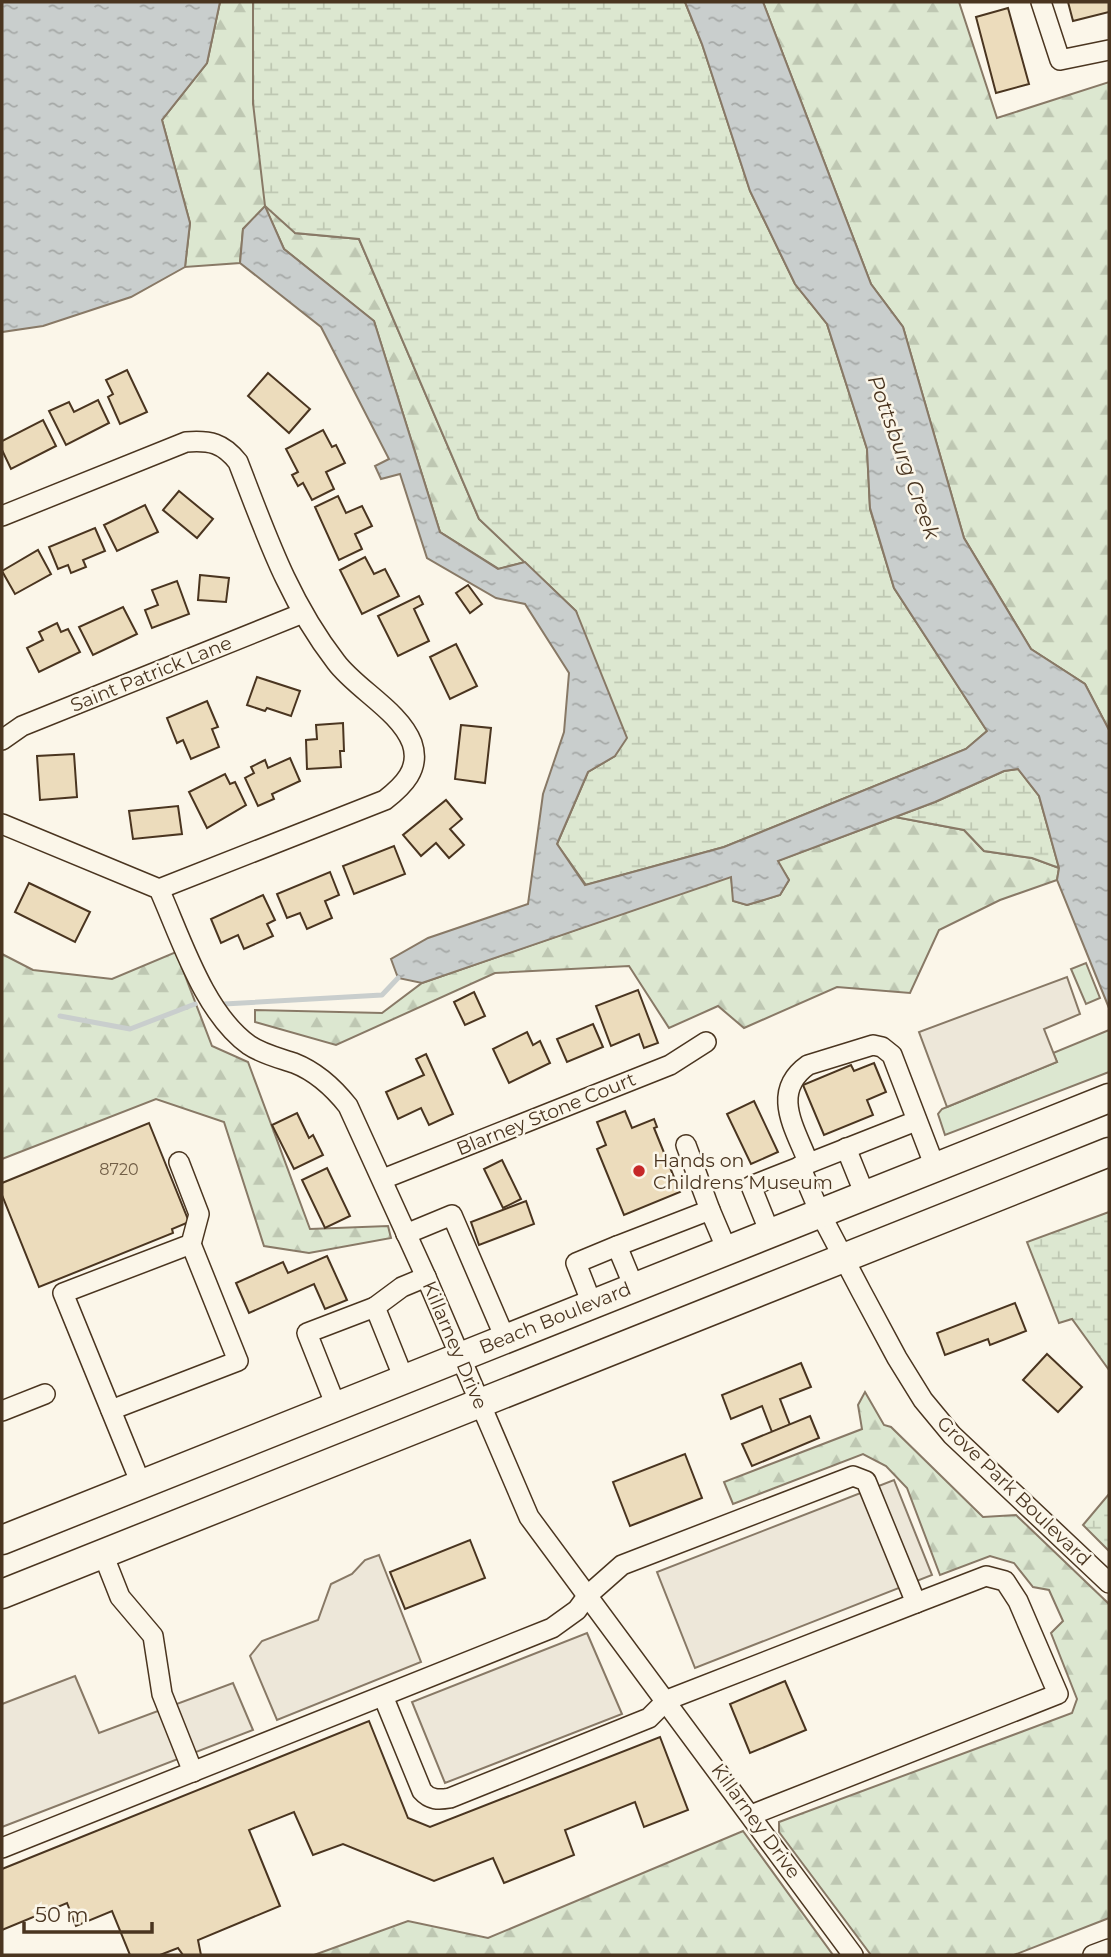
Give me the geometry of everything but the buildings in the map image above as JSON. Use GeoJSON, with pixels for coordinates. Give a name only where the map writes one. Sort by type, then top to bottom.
{"type":"FeatureCollection","features":[{"type":"Feature","properties":{"kind":"highway","name":"Beach Boulevard"},"geometry":{"type":"LineString","coordinates":[[2,1540],[1109,1098]]}},
{"type":"Feature","properties":{"kind":"highway"},"geometry":{"type":"LineString","coordinates":[[2,1594],[1109,1152]]}},
{"type":"Feature","properties":{"kind":"street"},"geometry":{"type":"LineString","coordinates":[[1041,2],[1060,60],[1109,50]]}},
{"type":"Feature","properties":{"kind":"street"},"geometry":{"type":"LineString","coordinates":[[2,516],[186,442],[216,442],[229,450],[238,463],[283,577],[303,613],[338,666],[405,728],[413,745],[415,760],[410,777],[385,800],[159,889],[2,824]]}},
{"type":"Feature","properties":{"kind":"street","name":"Saint Patrick Lane"},"geometry":{"type":"LineString","coordinates":[[2,740],[23,726],[303,613]]}},
{"type":"Feature","properties":{"kind":"street","name":"Killarney Drive"},"geometry":{"type":"LineString","coordinates":[[159,889],[218,1014],[250,1046],[317,1074],[348,1106],[461,1356],[529,1517],[667,1700],[853,1955]]}},
{"type":"Feature","properties":{"kind":"street","name":"Blarney Stone Court"},"geometry":{"type":"LineString","coordinates":[[383,1179],[670,1065],[706,1042]]}},
{"type":"Feature","properties":{"kind":"street","name":"Grove Park Boulevard"},"geometry":{"type":"LineString","coordinates":[[916,1121],[892,1055],[882,1047],[873,1045],[808,1065],[792,1081],[786,1104],[820,1213],[897,1358],[940,1422],[1109,1583]]}},
{"type":"Feature","properties":{"kind":"street"},"geometry":{"type":"LineString","coordinates":[[771,1233],[751,1186],[804,1164],[916,1121],[935,1167]]}},
{"type":"Feature","properties":{"kind":"street"},"geometry":{"type":"LineString","coordinates":[[686,1145],[727,1250]]}},
{"type":"Feature","properties":{"kind":"street"},"geometry":{"type":"LineString","coordinates":[[846,1148],[865,1195]]}},
{"type":"Feature","properties":{"kind":"street"},"geometry":{"type":"LineString","coordinates":[[111,1410],[238,1362],[191,1244],[200,1214],[179,1162]]}},
{"type":"Feature","properties":{"kind":"street"},"geometry":{"type":"LineString","coordinates":[[592,1304],[576,1263],[710,1210]]}},
{"type":"Feature","properties":{"kind":"street"},"geometry":{"type":"LineString","coordinates":[[406,1234],[452,1215],[505,1338]]}},
{"type":"Feature","properties":{"kind":"street"},"geometry":{"type":"LineString","coordinates":[[141,1484],[63,1293],[191,1244]]}},
{"type":"Feature","properties":{"kind":"street"},"geometry":{"type":"LineString","coordinates":[[617,1246],[634,1287]]}},
{"type":"Feature","properties":{"kind":"street"},"geometry":{"type":"LineString","coordinates":[[336,1406],[307,1333],[375,1307],[402,1287],[426,1277]]}},
{"type":"Feature","properties":{"kind":"street"},"geometry":{"type":"LineString","coordinates":[[375,1307],[404,1379]]}},
{"type":"Feature","properties":{"kind":"street"},"geometry":{"type":"LineString","coordinates":[[2,1411],[45,1394]]}},
{"type":"Feature","properties":{"kind":"street"},"geometry":{"type":"LineString","coordinates":[[2,1848],[552,1628],[577,1611],[589,1595],[622,1565],[853,1476],[866,1481],[916,1602]]}},
{"type":"Feature","properties":{"kind":"street"},"geometry":{"type":"LineString","coordinates":[[103,1554],[120,1597],[153,1636],[162,1694],[193,1772]]}},
{"type":"Feature","properties":{"kind":"street"},"geometry":{"type":"LineString","coordinates":[[383,1696],[422,1791],[427,1797],[438,1800],[450,1798],[649,1718],[667,1700],[916,1602],[986,1576],[1005,1581],[1018,1601],[1058,1694],[751,1815]]}},
{"type":"Feature","properties":{"kind":"street"},"geometry":{"type":"LineString","coordinates":[[1093,1955],[1109,1949]]}},
{"type":"Feature","properties":{"kind":"green space"},"geometry":{"type":"Polygon","coordinates":[[[220,2],[253,2],[253,103],[295,233],[359,239],[479,519],[525,562],[499,569],[440,532],[374,321],[284,249],[265,207],[243,229],[240,263],[185,267],[190,223],[162,120],[207,63],[220,2]]]}},
{"type":"Feature","properties":{"kind":"green space"},"geometry":{"type":"Polygon","coordinates":[[[253,2],[685,2],[702,44],[750,191],[795,284],[827,324],[867,449],[870,509],[894,588],[987,731],[966,749],[724,847],[586,885],[557,844],[588,772],[615,756],[576,611],[479,519],[359,239],[295,233],[265,206],[253,103],[253,2]]]}},
{"type":"Feature","properties":{"kind":"green space"},"geometry":{"type":"Polygon","coordinates":[[[763,2],[959,2],[997,118],[1109,82],[1109,730],[1085,684],[1031,649],[964,538],[903,327],[871,284],[763,2]]]}},
{"type":"Feature","properties":{"kind":"green space"},"geometry":{"type":"Polygon","coordinates":[[[1018,769],[1039,796],[1059,868],[1032,858],[984,851],[964,830],[895,817],[1004,771],[1018,769]]]}},
{"type":"Feature","properties":{"kind":"green space"},"geometry":{"type":"Polygon","coordinates":[[[895,817],[964,830],[984,851],[1032,858],[1059,868],[1057,880],[1000,900],[939,930],[910,993],[837,987],[744,1028],[718,1006],[669,1028],[629,966],[495,973],[336,1045],[255,1022],[255,1010],[382,1013],[422,983],[731,876],[734,901],[747,905],[780,895],[789,880],[777,861],[895,817]]]}},
{"type":"Feature","properties":{"kind":"green space"},"geometry":{"type":"Polygon","coordinates":[[[176,952],[212,1046],[248,1062],[310,1229],[388,1226],[391,1238],[309,1253],[264,1246],[224,1122],[156,1099],[2,1159],[2,954],[33,970],[112,979],[176,952]]]}},
{"type":"Feature","properties":{"kind":"green space"},"geometry":{"type":"Polygon","coordinates":[[[1086,963],[1100,998],[1086,1004],[1071,969],[1086,963]]]}},
{"type":"Feature","properties":{"kind":"green space"},"geometry":{"type":"Polygon","coordinates":[[[1109,1030],[1109,1072],[945,1135],[938,1114],[942,1109],[1057,1062],[1053,1053],[1109,1030]]]}},
{"type":"Feature","properties":{"kind":"green space"},"geometry":{"type":"Polygon","coordinates":[[[1109,1212],[1109,1370],[1072,1319],[1059,1323],[1027,1242],[1109,1212]]]}},
{"type":"Feature","properties":{"kind":"green space"},"geometry":{"type":"Polygon","coordinates":[[[865,1392],[884,1425],[891,1427],[983,1517],[1016,1515],[1109,1604],[1109,1918],[1014,1955],[871,1955],[779,1832],[779,1822],[1072,1713],[1077,1699],[1051,1633],[1063,1621],[1049,1590],[1033,1587],[1014,1563],[990,1556],[940,1575],[907,1488],[886,1466],[863,1454],[733,1504],[724,1482],[862,1429],[858,1405],[865,1392]]]}},
{"type":"Feature","properties":{"kind":"green space"},"geometry":{"type":"Polygon","coordinates":[[[1109,1494],[1109,1551],[1083,1525],[1109,1494]]]}},
{"type":"Feature","properties":{"kind":"green space"},"geometry":{"type":"Polygon","coordinates":[[[743,1831],[833,1955],[314,1955],[408,1921],[488,1938],[743,1831]]]}},
{"type":"Feature","properties":{"kind":"shaded area"},"geometry":{"type":"Polygon","coordinates":[[[1067,977],[1080,1014],[1044,1029],[1057,1062],[947,1107],[919,1032],[1067,977]]]}},
{"type":"Feature","properties":{"kind":"shaded area"},"geometry":{"type":"Polygon","coordinates":[[[894,1480],[932,1575],[695,1668],[657,1572],[894,1480]]]}},
{"type":"Feature","properties":{"kind":"shaded area"},"geometry":{"type":"Polygon","coordinates":[[[379,1555],[421,1662],[277,1720],[250,1656],[262,1641],[318,1620],[331,1584],[352,1574],[365,1560],[379,1555]]]}},
{"type":"Feature","properties":{"kind":"shaded area"},"geometry":{"type":"Polygon","coordinates":[[[587,1633],[622,1714],[445,1783],[412,1702],[587,1633]]]}},
{"type":"Feature","properties":{"kind":"shaded area"},"geometry":{"type":"Polygon","coordinates":[[[75,1676],[99,1733],[233,1683],[253,1730],[2,1827],[2,1704],[75,1676]]]}},
{"type":"Feature","properties":{"kind":"water"},"geometry":{"type":"Polygon","coordinates":[[[2,2],[220,2],[207,63],[162,120],[190,223],[185,267],[131,297],[43,326],[2,332],[2,2]]]}},
{"type":"Feature","properties":{"kind":"water","name":"Pottsburg Creek"},"geometry":{"type":"Polygon","coordinates":[[[685,2],[763,2],[871,284],[903,327],[964,538],[1031,649],[1085,684],[1109,730],[1109,1008],[1057,880],[1059,868],[1039,796],[1018,769],[1004,771],[935,802],[778,861],[789,880],[780,895],[747,905],[733,901],[731,877],[422,983],[398,978],[391,959],[428,938],[528,904],[543,794],[564,732],[569,673],[525,604],[496,598],[427,558],[400,474],[381,479],[375,466],[389,459],[321,327],[240,263],[243,229],[265,206],[284,249],[374,321],[440,532],[498,569],[525,562],[576,611],[627,738],[615,756],[588,772],[557,844],[585,885],[724,847],[966,749],[987,731],[894,588],[870,508],[867,449],[827,324],[795,284],[750,191],[702,44],[685,2]]]}},
{"type":"Feature","properties":{"kind":"waterway"},"geometry":{"type":"LineString","coordinates":[[224,1004],[382,995],[398,978]]}},
{"type":"Feature","properties":{"kind":"waterway"},"geometry":{"type":"LineString","coordinates":[[60,1016],[130,1029],[195,1004]]}},
{"type":"Feature","properties":{"kind":"place","name":"Hands on Childrens Museum"},"geometry":{"type":"Point","coordinates":[639,1171]}}]}
